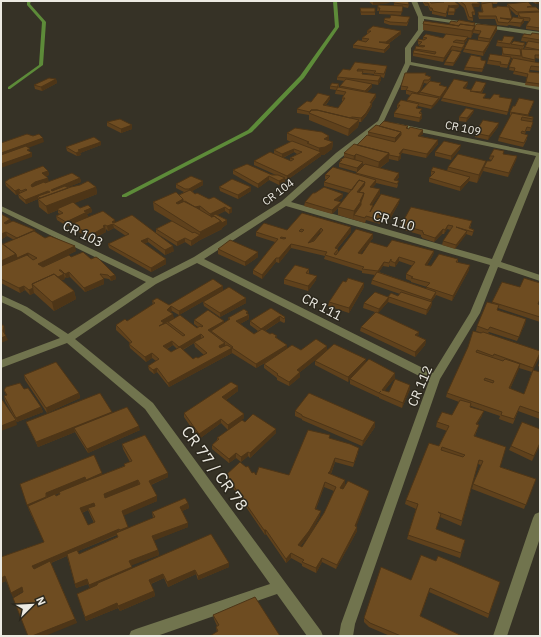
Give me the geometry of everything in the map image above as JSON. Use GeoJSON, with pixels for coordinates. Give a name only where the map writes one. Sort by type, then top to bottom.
{"type":"FeatureCollection","features":[{"type":"Feature","properties":{"kind":"street"},"geometry":{"type":"LineString","coordinates":[[414,1],[422,17],[540,34]]}},
{"type":"Feature","properties":{"kind":"street","name":"CR 104"},"geometry":{"type":"LineString","coordinates":[[1,364],[68,339],[153,282],[197,259],[285,203],[381,122],[408,63],[408,48],[421,30],[422,17]]}},
{"type":"Feature","properties":{"kind":"street"},"geometry":{"type":"LineString","coordinates":[[408,63],[540,88]]}},
{"type":"Feature","properties":{"kind":"street","name":"CR 109"},"geometry":{"type":"LineString","coordinates":[[381,122],[540,155]]}},
{"type":"Feature","properties":{"kind":"street","name":"CR 112"},"geometry":{"type":"LineString","coordinates":[[346,636],[348,624],[435,379],[475,314],[540,155]]}},
{"type":"Feature","properties":{"kind":"street","name":"CR 110"},"geometry":{"type":"LineString","coordinates":[[285,203],[496,263],[540,278]]}},
{"type":"Feature","properties":{"kind":"street","name":"CR 103"},"geometry":{"type":"LineString","coordinates":[[1,208],[153,282]]}},
{"type":"Feature","properties":{"kind":"street","name":"CR 111"},"geometry":{"type":"LineString","coordinates":[[197,259],[435,379]]}},
{"type":"Feature","properties":{"kind":"street","name":"CR 77 / CR 78"},"geometry":{"type":"LineString","coordinates":[[1,298],[24,309],[68,339],[149,406],[316,636]]}},
{"type":"Feature","properties":{"kind":"street"},"geometry":{"type":"LineString","coordinates":[[500,636],[540,518]]}},
{"type":"Feature","properties":{"kind":"street"},"geometry":{"type":"LineString","coordinates":[[136,636],[280,587]]}},
{"type":"Feature","properties":{"kind":"building"},"geometry":{"type":"Polygon","coordinates":[[[394,1],[408,1],[409,5],[394,3],[394,1]]]}},
{"type":"Feature","properties":{"kind":"building"},"geometry":{"type":"Polygon","coordinates":[[[424,1],[429,1],[431,3],[454,1],[459,5],[449,5],[446,14],[433,11],[428,3],[425,3],[424,1]]]}},
{"type":"Feature","properties":{"kind":"building"},"geometry":{"type":"Polygon","coordinates":[[[460,1],[476,1],[480,4],[472,4],[475,12],[472,12],[473,18],[469,17],[465,5],[460,1]]]}},
{"type":"Feature","properties":{"kind":"building"},"geometry":{"type":"Polygon","coordinates":[[[492,2],[493,8],[497,6],[509,7],[512,19],[500,18],[511,20],[508,23],[498,22],[496,16],[479,16],[478,12],[483,12],[481,4],[492,2]]]}},
{"type":"Feature","properties":{"kind":"building"},"geometry":{"type":"Polygon","coordinates":[[[528,2],[532,6],[527,7],[536,7],[540,11],[517,12],[507,4],[528,2]]]}},
{"type":"Feature","properties":{"kind":"building"},"geometry":{"type":"Polygon","coordinates":[[[378,5],[403,6],[402,12],[379,11],[380,8],[378,8],[378,5]]]}},
{"type":"Feature","properties":{"kind":"building"},"geometry":{"type":"Polygon","coordinates":[[[449,7],[455,8],[455,12],[448,12],[449,7]]]}},
{"type":"Feature","properties":{"kind":"building"},"geometry":{"type":"Polygon","coordinates":[[[360,8],[375,8],[375,12],[361,12],[360,8]]]}},
{"type":"Feature","properties":{"kind":"building"},"geometry":{"type":"Polygon","coordinates":[[[540,12],[540,28],[526,26],[530,18],[520,17],[518,13],[540,12]]]}},
{"type":"Feature","properties":{"kind":"building"},"geometry":{"type":"Polygon","coordinates":[[[391,15],[410,17],[407,23],[390,22],[384,20],[385,18],[390,18],[391,15]]]}},
{"type":"Feature","properties":{"kind":"building"},"geometry":{"type":"Polygon","coordinates":[[[513,17],[524,19],[521,23],[509,22],[513,17]]]}},
{"type":"Feature","properties":{"kind":"building"},"geometry":{"type":"Polygon","coordinates":[[[459,20],[475,23],[474,25],[497,26],[490,39],[478,37],[481,31],[474,30],[475,26],[460,24],[459,26],[449,24],[451,21],[457,22],[459,20]]]}},
{"type":"Feature","properties":{"kind":"building"},"geometry":{"type":"Polygon","coordinates":[[[424,21],[459,26],[460,24],[475,26],[472,31],[423,24],[424,21]]]}},
{"type":"Feature","properties":{"kind":"building"},"geometry":{"type":"Polygon","coordinates":[[[373,26],[401,31],[386,42],[379,42],[390,44],[384,50],[353,45],[358,40],[366,42],[369,39],[362,38],[371,31],[367,31],[373,26]]]}},
{"type":"Feature","properties":{"kind":"building"},"geometry":{"type":"Polygon","coordinates":[[[532,33],[540,34],[540,40],[522,37],[524,34],[531,35],[532,33]]]}},
{"type":"Feature","properties":{"kind":"building"},"geometry":{"type":"Polygon","coordinates":[[[426,34],[443,38],[446,34],[468,37],[464,41],[456,40],[453,42],[465,44],[462,48],[452,46],[444,58],[413,53],[414,50],[435,54],[436,52],[415,49],[416,46],[425,46],[419,45],[422,42],[418,41],[418,39],[424,40],[427,38],[423,37],[426,34]]]}},
{"type":"Feature","properties":{"kind":"building"},"geometry":{"type":"Polygon","coordinates":[[[504,36],[514,37],[510,44],[497,42],[498,40],[502,41],[504,36]]]}},
{"type":"Feature","properties":{"kind":"building"},"geometry":{"type":"Polygon","coordinates":[[[469,39],[490,42],[483,52],[464,49],[469,39]]]}},
{"type":"Feature","properties":{"kind":"building"},"geometry":{"type":"Polygon","coordinates":[[[514,41],[525,43],[523,46],[511,44],[514,41]]]}},
{"type":"Feature","properties":{"kind":"building"},"geometry":{"type":"Polygon","coordinates":[[[528,41],[540,43],[540,50],[525,47],[528,41]]]}},
{"type":"Feature","properties":{"kind":"building"},"geometry":{"type":"Polygon","coordinates":[[[502,47],[520,49],[521,56],[503,54],[502,47]]]}},
{"type":"Feature","properties":{"kind":"building"},"geometry":{"type":"Polygon","coordinates":[[[521,49],[540,50],[540,55],[535,55],[535,60],[522,57],[521,49]]]}},
{"type":"Feature","properties":{"kind":"building"},"geometry":{"type":"Polygon","coordinates":[[[452,50],[461,52],[454,63],[445,62],[452,50]]]}},
{"type":"Feature","properties":{"kind":"building"},"geometry":{"type":"Polygon","coordinates":[[[490,54],[511,57],[508,65],[500,64],[501,62],[488,60],[490,54]]]}},
{"type":"Feature","properties":{"kind":"building"},"geometry":{"type":"Polygon","coordinates":[[[471,55],[481,57],[481,60],[486,61],[483,69],[465,67],[471,55]]]}},
{"type":"Feature","properties":{"kind":"building"},"geometry":{"type":"Polygon","coordinates":[[[513,58],[540,63],[540,67],[531,66],[529,72],[540,73],[540,84],[526,82],[528,74],[514,71],[515,68],[509,67],[513,58]]]}},
{"type":"Feature","properties":{"kind":"building"},"geometry":{"type":"Polygon","coordinates":[[[355,62],[387,66],[384,74],[374,73],[376,71],[358,69],[357,71],[363,71],[362,74],[381,76],[378,81],[337,77],[343,69],[350,70],[355,62]]]}},
{"type":"Feature","properties":{"kind":"building"},"geometry":{"type":"Polygon","coordinates":[[[405,73],[426,73],[425,75],[431,77],[429,80],[424,80],[420,90],[417,93],[406,90],[408,87],[401,86],[405,73]]]}},
{"type":"Feature","properties":{"kind":"building"},"geometry":{"type":"Polygon","coordinates":[[[49,78],[56,79],[41,87],[34,85],[49,78]]]}},
{"type":"Feature","properties":{"kind":"building"},"geometry":{"type":"Polygon","coordinates":[[[346,79],[372,84],[365,91],[340,86],[346,79]]]}},
{"type":"Feature","properties":{"kind":"building"},"geometry":{"type":"Polygon","coordinates":[[[454,79],[468,82],[463,88],[471,90],[476,81],[486,83],[481,92],[470,91],[486,94],[483,98],[490,99],[494,94],[500,95],[499,97],[512,99],[508,112],[442,98],[454,79]]]}},
{"type":"Feature","properties":{"kind":"building"},"geometry":{"type":"Polygon","coordinates":[[[430,81],[441,83],[439,85],[447,87],[440,97],[420,92],[430,81]]]}},
{"type":"Feature","properties":{"kind":"building"},"geometry":{"type":"Polygon","coordinates":[[[332,83],[339,84],[337,87],[330,86],[332,83]]]}},
{"type":"Feature","properties":{"kind":"building"},"geometry":{"type":"Polygon","coordinates":[[[338,87],[376,94],[366,113],[361,118],[350,118],[317,110],[311,110],[310,112],[297,109],[307,101],[311,102],[318,93],[330,96],[323,105],[338,108],[345,98],[342,98],[346,92],[336,90],[338,87]]]}},
{"type":"Feature","properties":{"kind":"building"},"geometry":{"type":"Polygon","coordinates":[[[412,93],[439,98],[432,106],[407,100],[412,93]]]}},
{"type":"Feature","properties":{"kind":"building"},"geometry":{"type":"Polygon","coordinates":[[[519,98],[534,101],[528,115],[510,112],[519,98]]]}},
{"type":"Feature","properties":{"kind":"building"},"geometry":{"type":"Polygon","coordinates":[[[401,100],[419,104],[416,108],[422,109],[419,113],[422,114],[420,118],[394,113],[400,105],[397,105],[401,100]]]}},
{"type":"Feature","properties":{"kind":"building"},"geometry":{"type":"Polygon","coordinates":[[[466,108],[474,110],[467,118],[459,117],[466,108]]]}},
{"type":"Feature","properties":{"kind":"building"},"geometry":{"type":"Polygon","coordinates":[[[311,110],[317,110],[359,120],[349,129],[309,113],[311,110]]]}},
{"type":"Feature","properties":{"kind":"building"},"geometry":{"type":"Polygon","coordinates":[[[512,113],[533,117],[533,119],[522,117],[521,120],[533,122],[531,128],[527,127],[525,132],[522,131],[521,133],[528,135],[524,143],[499,137],[512,113]]]}},
{"type":"Feature","properties":{"kind":"building"},"geometry":{"type":"Polygon","coordinates":[[[120,119],[132,125],[121,129],[107,122],[120,119]]]}},
{"type":"Feature","properties":{"kind":"building"},"geometry":{"type":"Polygon","coordinates":[[[483,120],[499,123],[489,136],[475,133],[483,120]]]}},
{"type":"Feature","properties":{"kind":"building"},"geometry":{"type":"Polygon","coordinates":[[[384,121],[408,126],[406,128],[409,129],[410,127],[423,130],[418,136],[438,140],[427,154],[403,149],[399,154],[401,154],[399,157],[357,145],[367,135],[395,142],[401,135],[401,132],[379,126],[384,121]]]}},
{"type":"Feature","properties":{"kind":"building"},"geometry":{"type":"Polygon","coordinates":[[[376,125],[401,132],[395,138],[368,132],[376,125]]]}},
{"type":"Feature","properties":{"kind":"building"},"geometry":{"type":"Polygon","coordinates":[[[295,128],[322,132],[329,136],[324,139],[333,142],[325,147],[319,148],[287,133],[295,128]]]}},
{"type":"Feature","properties":{"kind":"building"},"geometry":{"type":"Polygon","coordinates":[[[27,134],[33,136],[39,134],[43,138],[1,153],[1,143],[27,134]]]}},
{"type":"Feature","properties":{"kind":"building"},"geometry":{"type":"Polygon","coordinates":[[[94,137],[101,142],[78,150],[80,151],[76,153],[66,147],[94,137]]]}},
{"type":"Feature","properties":{"kind":"building"},"geometry":{"type":"Polygon","coordinates":[[[292,141],[321,152],[287,176],[254,161],[270,152],[291,161],[294,159],[290,158],[302,152],[294,149],[282,154],[274,150],[292,141]]]}},
{"type":"Feature","properties":{"kind":"building"},"geometry":{"type":"Polygon","coordinates":[[[444,141],[461,145],[451,156],[435,152],[444,141]]]}},
{"type":"Feature","properties":{"kind":"building"},"geometry":{"type":"Polygon","coordinates":[[[354,144],[389,153],[379,162],[356,154],[354,156],[344,153],[354,144]]]}},
{"type":"Feature","properties":{"kind":"building"},"geometry":{"type":"Polygon","coordinates":[[[26,146],[30,149],[27,150],[32,153],[1,164],[1,155],[26,146]]]}},
{"type":"Feature","properties":{"kind":"building"},"geometry":{"type":"Polygon","coordinates":[[[494,149],[504,151],[503,154],[517,156],[509,173],[484,167],[487,161],[491,161],[494,156],[490,156],[494,149]]]}},
{"type":"Feature","properties":{"kind":"building"},"geometry":{"type":"Polygon","coordinates":[[[458,154],[486,161],[479,175],[448,167],[458,154]]]}},
{"type":"Feature","properties":{"kind":"building"},"geometry":{"type":"Polygon","coordinates":[[[345,157],[363,162],[357,168],[339,163],[342,160],[340,160],[345,157]]]}},
{"type":"Feature","properties":{"kind":"building"},"geometry":{"type":"Polygon","coordinates":[[[247,164],[272,175],[278,175],[285,178],[279,181],[269,176],[258,184],[233,170],[247,164]]]}},
{"type":"Feature","properties":{"kind":"building"},"geometry":{"type":"Polygon","coordinates":[[[365,164],[399,173],[394,180],[399,181],[397,184],[356,173],[365,164]]]}},
{"type":"Feature","properties":{"kind":"building"},"geometry":{"type":"Polygon","coordinates":[[[43,166],[48,171],[42,173],[48,178],[35,182],[31,185],[32,187],[72,173],[80,178],[51,190],[52,191],[65,186],[68,188],[40,198],[38,196],[50,192],[48,191],[25,200],[18,194],[27,190],[26,189],[21,191],[19,189],[15,191],[5,182],[9,179],[43,166]]]}},
{"type":"Feature","properties":{"kind":"building"},"geometry":{"type":"Polygon","coordinates":[[[333,167],[376,180],[370,187],[380,189],[370,205],[373,205],[370,212],[381,194],[400,199],[390,215],[384,213],[380,220],[366,216],[365,218],[354,215],[361,205],[364,193],[359,192],[364,186],[365,182],[359,180],[352,190],[324,182],[330,176],[325,175],[333,167]]]}},
{"type":"Feature","properties":{"kind":"building"},"geometry":{"type":"Polygon","coordinates":[[[433,167],[470,177],[460,187],[429,178],[435,172],[431,171],[433,167]]]}},
{"type":"Feature","properties":{"kind":"building"},"geometry":{"type":"Polygon","coordinates":[[[191,176],[203,181],[189,189],[185,189],[176,184],[191,176]]]}},
{"type":"Feature","properties":{"kind":"building"},"geometry":{"type":"Polygon","coordinates":[[[232,179],[251,187],[238,195],[219,187],[232,179]]]}},
{"type":"Feature","properties":{"kind":"building"},"geometry":{"type":"Polygon","coordinates":[[[359,180],[365,182],[357,192],[364,193],[361,201],[354,211],[338,207],[359,180]]]}},
{"type":"Feature","properties":{"kind":"building"},"geometry":{"type":"Polygon","coordinates":[[[88,181],[96,187],[46,206],[38,199],[80,185],[88,181]]]}},
{"type":"Feature","properties":{"kind":"building"},"geometry":{"type":"Polygon","coordinates":[[[324,187],[343,194],[334,200],[341,202],[332,210],[305,202],[313,193],[324,187]]]}},
{"type":"Feature","properties":{"kind":"building"},"geometry":{"type":"Polygon","coordinates":[[[190,190],[195,194],[197,193],[209,199],[214,197],[232,208],[229,210],[225,207],[210,214],[200,206],[195,207],[183,201],[179,195],[190,190]]]}},
{"type":"Feature","properties":{"kind":"building"},"geometry":{"type":"Polygon","coordinates":[[[176,192],[183,199],[176,203],[178,204],[185,201],[221,221],[200,232],[153,202],[176,192]]]}},
{"type":"Feature","properties":{"kind":"building"},"geometry":{"type":"Polygon","coordinates":[[[73,202],[80,208],[88,205],[91,208],[84,211],[87,212],[66,222],[56,216],[63,213],[57,209],[73,202]]]}},
{"type":"Feature","properties":{"kind":"building"},"geometry":{"type":"Polygon","coordinates":[[[411,207],[472,221],[469,228],[474,230],[473,232],[456,227],[467,231],[456,245],[443,241],[453,226],[448,225],[445,230],[443,229],[435,238],[423,234],[423,231],[401,225],[411,207]]]}},
{"type":"Feature","properties":{"kind":"building"},"geometry":{"type":"Polygon","coordinates":[[[103,211],[115,220],[112,222],[114,223],[132,215],[173,246],[165,250],[148,238],[141,241],[166,259],[151,268],[108,244],[129,234],[113,224],[103,226],[105,227],[91,235],[71,224],[103,211]]]}},
{"type":"Feature","properties":{"kind":"building"},"geometry":{"type":"Polygon","coordinates":[[[302,213],[351,227],[335,248],[338,249],[334,254],[336,255],[356,229],[373,234],[358,253],[362,254],[370,242],[387,247],[392,240],[434,251],[425,265],[431,266],[439,254],[458,259],[456,262],[470,265],[453,296],[426,287],[430,283],[411,278],[413,277],[406,274],[415,262],[399,257],[395,263],[391,261],[391,259],[389,263],[384,262],[378,271],[362,269],[364,267],[325,255],[327,252],[291,244],[279,258],[276,258],[262,275],[253,270],[278,239],[256,232],[264,223],[287,230],[302,213]],[[321,228],[308,243],[314,241],[323,230],[321,228]]]}},
{"type":"Feature","properties":{"kind":"building"},"geometry":{"type":"Polygon","coordinates":[[[1,214],[10,219],[4,223],[6,224],[13,221],[35,230],[17,238],[6,232],[1,234],[1,214]]]}},
{"type":"Feature","properties":{"kind":"building"},"geometry":{"type":"Polygon","coordinates":[[[215,214],[227,220],[222,223],[214,216],[211,217],[215,214]]]}},
{"type":"Feature","properties":{"kind":"building"},"geometry":{"type":"Polygon","coordinates":[[[172,221],[193,233],[194,232],[200,235],[191,241],[185,238],[177,242],[156,229],[172,221]]]}},
{"type":"Feature","properties":{"kind":"building"},"geometry":{"type":"Polygon","coordinates":[[[34,231],[45,238],[50,236],[75,246],[38,264],[43,267],[69,255],[71,257],[83,252],[91,259],[96,257],[99,259],[115,275],[110,277],[108,275],[100,274],[104,279],[84,288],[69,272],[65,274],[59,270],[64,274],[58,277],[54,274],[32,284],[33,288],[29,290],[24,286],[19,288],[1,279],[1,266],[27,255],[33,260],[37,258],[28,253],[17,258],[16,254],[3,244],[34,231]]]}},
{"type":"Feature","properties":{"kind":"building"},"geometry":{"type":"Polygon","coordinates":[[[230,240],[258,252],[245,262],[218,249],[230,240]]]}},
{"type":"Feature","properties":{"kind":"building"},"geometry":{"type":"Polygon","coordinates":[[[1,243],[16,254],[1,261],[1,243]]]}},
{"type":"Feature","properties":{"kind":"building"},"geometry":{"type":"Polygon","coordinates":[[[295,265],[309,269],[306,273],[317,276],[308,286],[284,279],[295,265]]]}},
{"type":"Feature","properties":{"kind":"building"},"geometry":{"type":"Polygon","coordinates":[[[377,272],[436,292],[431,300],[372,280],[377,272]]]}},
{"type":"Feature","properties":{"kind":"building"},"geometry":{"type":"Polygon","coordinates":[[[54,274],[74,291],[52,302],[32,284],[54,274]]]}},
{"type":"Feature","properties":{"kind":"building"},"geometry":{"type":"Polygon","coordinates":[[[348,278],[364,283],[349,308],[329,302],[343,281],[346,282],[348,278]]]}},
{"type":"Feature","properties":{"kind":"building"},"geometry":{"type":"Polygon","coordinates":[[[524,278],[540,283],[540,299],[538,304],[540,305],[540,317],[492,302],[502,282],[520,287],[524,278]]]}},
{"type":"Feature","properties":{"kind":"building"},"geometry":{"type":"Polygon","coordinates":[[[213,279],[223,286],[179,311],[171,306],[167,310],[173,314],[161,321],[164,323],[159,326],[166,323],[183,336],[185,335],[168,322],[180,315],[197,328],[200,326],[202,327],[203,326],[194,320],[208,310],[224,321],[208,330],[225,343],[219,346],[220,348],[227,345],[232,348],[168,383],[157,368],[153,370],[148,366],[159,359],[152,353],[145,357],[129,344],[132,342],[116,325],[125,319],[127,321],[155,303],[152,301],[157,298],[169,305],[213,279]],[[201,334],[179,347],[172,341],[163,346],[171,352],[180,347],[193,359],[196,357],[198,358],[207,353],[194,342],[204,337],[201,334]]]}},
{"type":"Feature","properties":{"kind":"building"},"geometry":{"type":"Polygon","coordinates":[[[229,287],[246,298],[220,313],[203,302],[229,287]]]}},
{"type":"Feature","properties":{"kind":"building"},"geometry":{"type":"Polygon","coordinates":[[[375,292],[388,297],[391,293],[398,296],[401,292],[432,302],[427,310],[389,297],[379,309],[364,303],[375,292]]]}},
{"type":"Feature","properties":{"kind":"building"},"geometry":{"type":"Polygon","coordinates":[[[487,302],[499,305],[497,310],[526,319],[519,337],[490,327],[488,330],[477,326],[487,302]]]}},
{"type":"Feature","properties":{"kind":"building"},"geometry":{"type":"Polygon","coordinates":[[[271,308],[285,317],[284,319],[280,316],[261,329],[250,321],[271,308]]]}},
{"type":"Feature","properties":{"kind":"building"},"geometry":{"type":"Polygon","coordinates":[[[244,309],[249,315],[236,321],[254,334],[262,329],[270,334],[272,333],[277,336],[275,337],[287,345],[256,364],[232,348],[233,347],[211,331],[230,319],[228,318],[244,309]]]}},
{"type":"Feature","properties":{"kind":"building"},"geometry":{"type":"Polygon","coordinates":[[[376,312],[419,332],[415,335],[426,340],[415,352],[361,327],[376,312]]]}},
{"type":"Feature","properties":{"kind":"building"},"geometry":{"type":"Polygon","coordinates":[[[1,324],[4,326],[3,331],[6,336],[1,338],[1,324]]]}},
{"type":"Feature","properties":{"kind":"building"},"geometry":{"type":"Polygon","coordinates":[[[473,331],[483,332],[540,351],[533,368],[494,354],[493,356],[477,350],[476,352],[503,361],[505,359],[520,364],[509,388],[524,394],[533,370],[540,372],[540,413],[520,406],[514,419],[501,415],[502,412],[447,393],[468,347],[473,331]],[[485,378],[484,380],[493,383],[494,381],[485,378]]]}},
{"type":"Feature","properties":{"kind":"building"},"geometry":{"type":"Polygon","coordinates":[[[316,339],[327,346],[297,370],[300,372],[289,382],[277,375],[278,374],[264,364],[292,345],[301,350],[316,339]]]}},
{"type":"Feature","properties":{"kind":"building"},"geometry":{"type":"Polygon","coordinates":[[[334,344],[366,359],[348,377],[315,361],[334,344]]]}},
{"type":"Feature","properties":{"kind":"building"},"geometry":{"type":"Polygon","coordinates":[[[369,359],[395,373],[382,390],[389,392],[395,379],[410,385],[403,403],[350,379],[369,359]]]}},
{"type":"Feature","properties":{"kind":"building"},"geometry":{"type":"Polygon","coordinates":[[[56,362],[79,393],[46,408],[24,375],[56,362]]]}},
{"type":"Feature","properties":{"kind":"building"},"geometry":{"type":"Polygon","coordinates":[[[231,382],[238,386],[222,397],[244,414],[228,425],[221,419],[199,434],[184,413],[231,382]]]}},
{"type":"Feature","properties":{"kind":"building"},"geometry":{"type":"Polygon","coordinates":[[[20,383],[24,389],[28,388],[41,407],[16,418],[4,396],[7,395],[4,390],[6,387],[20,383]]]}},
{"type":"Feature","properties":{"kind":"building"},"geometry":{"type":"Polygon","coordinates":[[[100,393],[112,412],[36,442],[26,422],[100,393]]]}},
{"type":"Feature","properties":{"kind":"building"},"geometry":{"type":"Polygon","coordinates":[[[309,393],[375,422],[363,441],[302,416],[295,411],[309,393]]]}},
{"type":"Feature","properties":{"kind":"building"},"geometry":{"type":"Polygon","coordinates":[[[1,398],[16,420],[1,426],[1,398]]]}},
{"type":"Feature","properties":{"kind":"building"},"geometry":{"type":"Polygon","coordinates":[[[460,400],[471,403],[470,407],[484,411],[476,424],[479,425],[474,436],[506,447],[500,467],[536,479],[526,505],[473,484],[483,461],[479,460],[462,521],[438,512],[441,514],[436,529],[465,540],[461,553],[408,535],[418,504],[406,500],[429,443],[439,446],[449,426],[437,422],[442,412],[452,415],[460,400]],[[442,447],[441,450],[463,457],[465,455],[442,447]]]}},
{"type":"Feature","properties":{"kind":"building"},"geometry":{"type":"Polygon","coordinates":[[[127,407],[139,426],[87,449],[74,428],[127,407]]]}},
{"type":"Feature","properties":{"kind":"building"},"geometry":{"type":"Polygon","coordinates":[[[253,414],[276,429],[250,453],[248,452],[241,457],[236,453],[229,459],[212,445],[219,439],[217,438],[242,420],[245,422],[253,414]]]}},
{"type":"Feature","properties":{"kind":"building"},"geometry":{"type":"Polygon","coordinates":[[[522,422],[540,429],[540,443],[534,456],[511,446],[522,422]]]}},
{"type":"Feature","properties":{"kind":"building"},"geometry":{"type":"Polygon","coordinates":[[[308,430],[330,435],[329,438],[359,448],[354,463],[335,458],[328,473],[345,480],[340,488],[343,489],[348,481],[369,491],[355,526],[357,527],[337,565],[322,558],[316,568],[302,562],[304,560],[291,553],[286,559],[226,475],[240,462],[246,467],[248,466],[252,473],[254,472],[256,475],[259,467],[289,475],[308,430]],[[325,482],[315,509],[321,511],[309,531],[298,545],[302,547],[324,513],[336,487],[325,482]]]}},
{"type":"Feature","properties":{"kind":"building"},"geometry":{"type":"Polygon","coordinates":[[[145,435],[168,473],[149,481],[157,496],[122,511],[128,527],[119,529],[32,566],[34,569],[50,561],[75,619],[32,636],[28,636],[13,598],[23,592],[22,587],[11,593],[5,576],[1,578],[1,557],[44,542],[28,506],[55,494],[56,496],[60,494],[59,492],[125,466],[124,464],[132,461],[122,444],[145,435]],[[138,480],[104,494],[105,498],[140,484],[138,480]],[[94,503],[80,508],[88,525],[95,522],[88,508],[95,506],[94,503]]]}},
{"type":"Feature","properties":{"kind":"building"},"geometry":{"type":"Polygon","coordinates":[[[94,455],[102,473],[86,480],[85,477],[46,493],[46,497],[27,505],[20,484],[94,455]]]}},
{"type":"Feature","properties":{"kind":"building"},"geometry":{"type":"Polygon","coordinates":[[[185,498],[188,503],[180,507],[188,523],[152,536],[158,550],[129,561],[132,567],[89,585],[87,579],[75,584],[67,554],[77,550],[79,554],[118,537],[116,533],[155,517],[152,512],[185,498]]]}},
{"type":"Feature","properties":{"kind":"building"},"geometry":{"type":"Polygon","coordinates":[[[211,534],[229,563],[198,576],[195,570],[167,582],[163,574],[149,580],[154,591],[118,606],[117,603],[85,617],[77,594],[97,585],[98,583],[211,534]]]}},
{"type":"Feature","properties":{"kind":"building"},"geometry":{"type":"Polygon","coordinates":[[[421,555],[436,561],[438,556],[500,582],[489,614],[430,588],[420,616],[462,636],[401,636],[370,623],[364,618],[381,567],[411,580],[421,555]]]}},
{"type":"Feature","properties":{"kind":"building"},"geometry":{"type":"Polygon","coordinates":[[[255,597],[280,636],[210,636],[218,631],[216,627],[219,625],[213,615],[255,597]]]}},
{"type":"Feature","properties":{"kind":"waterway"},"geometry":{"type":"LineString","coordinates":[[10,88],[41,65],[44,22],[28,4],[29,1]]}},
{"type":"Feature","properties":{"kind":"waterway"},"geometry":{"type":"LineString","coordinates":[[124,196],[250,131],[302,77],[337,27],[335,1]]}}]}
